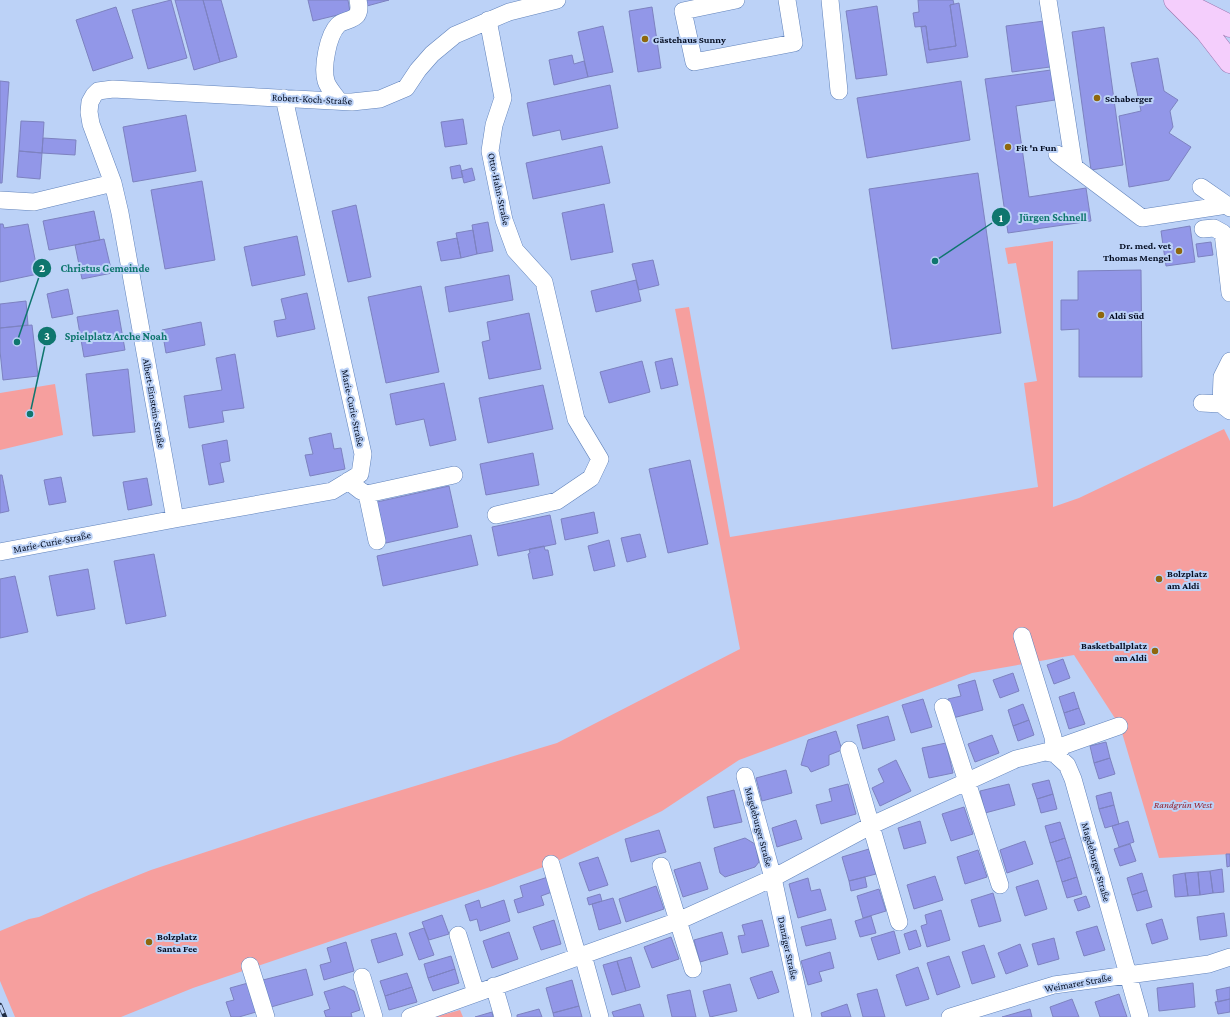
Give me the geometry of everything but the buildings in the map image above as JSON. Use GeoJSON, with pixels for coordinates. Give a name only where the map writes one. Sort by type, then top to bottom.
{"type":"FeatureCollection","features":[{"type":"Feature","properties":{"kind":"main road"},"geometry":{"type":"LineString","coordinates":[[1177,0],[1227,23]]}},
{"type":"Feature","properties":{"kind":"main road"},"geometry":{"type":"LineString","coordinates":[[1177,0],[1206,31],[1230,62]]}},
{"type":"Feature","properties":{"kind":"street"},"geometry":{"type":"LineString","coordinates":[[339,102],[326,81],[327,53],[333,31],[340,24],[352,19],[357,14],[360,6],[358,0]]}},
{"type":"Feature","properties":{"kind":"street","name":"Robert-Koch-Straße"},"geometry":{"type":"LineString","coordinates":[[90,102],[98,91],[105,89],[339,102],[380,99],[406,88],[432,54],[455,35],[509,12],[556,0]]}},
{"type":"Feature","properties":{"kind":"street"},"geometry":{"type":"LineString","coordinates":[[736,0],[683,11],[694,62],[794,43],[787,0]]}},
{"type":"Feature","properties":{"kind":"street"},"geometry":{"type":"LineString","coordinates":[[830,0],[839,91]]}},
{"type":"Feature","properties":{"kind":"street"},"geometry":{"type":"LineString","coordinates":[[1048,0],[1074,166]]}},
{"type":"Feature","properties":{"kind":"street","name":"Otto-Hahn-Straße"},"geometry":{"type":"LineString","coordinates":[[488,20],[503,98],[494,126],[490,151],[504,220],[515,250],[544,282],[576,419],[600,459],[591,478],[557,501],[496,515]]}},
{"type":"Feature","properties":{"kind":"street","name":"Marie-Curie-Straße"},"geometry":{"type":"LineString","coordinates":[[0,552],[332,491],[360,474],[363,454],[284,98]]}},
{"type":"Feature","properties":{"kind":"street","name":"Albert-Einstein-Straße"},"geometry":{"type":"LineString","coordinates":[[90,102],[88,112],[91,124],[113,183],[120,213],[175,519]]}},
{"type":"Feature","properties":{"kind":"street"},"geometry":{"type":"LineString","coordinates":[[1057,154],[1142,218],[1228,207]]}},
{"type":"Feature","properties":{"kind":"street"},"geometry":{"type":"LineString","coordinates":[[0,200],[34,202],[113,183]]}},
{"type":"Feature","properties":{"kind":"street"},"geometry":{"type":"LineString","coordinates":[[1200,187],[1228,207]]}},
{"type":"Feature","properties":{"kind":"street"},"geometry":{"type":"LineString","coordinates":[[1203,229],[1214,228],[1223,234],[1230,292]]}},
{"type":"Feature","properties":{"kind":"street"},"geometry":{"type":"LineString","coordinates":[[1202,403],[1227,405],[1222,377],[1230,361]]}},
{"type":"Feature","properties":{"kind":"street"},"geometry":{"type":"LineString","coordinates":[[348,481],[367,494],[454,475]]}},
{"type":"Feature","properties":{"kind":"street"},"geometry":{"type":"LineString","coordinates":[[367,494],[377,541]]}},
{"type":"Feature","properties":{"kind":"street"},"geometry":{"type":"LineString","coordinates":[[1022,636],[1053,737],[1055,754]]}},
{"type":"Feature","properties":{"kind":"street"},"geometry":{"type":"LineString","coordinates":[[943,707],[1000,885]]}},
{"type":"Feature","properties":{"kind":"street"},"geometry":{"type":"LineString","coordinates":[[1055,754],[1065,745],[1119,726]]}},
{"type":"Feature","properties":{"kind":"street"},"geometry":{"type":"LineString","coordinates":[[848,750],[899,922]]}},
{"type":"Feature","properties":{"kind":"street","name":"Magdeburger Straße"},"geometry":{"type":"LineString","coordinates":[[410,1017],[678,920],[773,878],[870,826],[1016,759],[1045,752],[1055,754],[1066,765],[1073,778],[1140,1017]]}},
{"type":"Feature","properties":{"kind":"street","name":"Magdeburger Straße"},"geometry":{"type":"LineString","coordinates":[[745,776],[773,878]]}},
{"type":"Feature","properties":{"kind":"street"},"geometry":{"type":"LineString","coordinates":[[551,864],[600,1017]]}},
{"type":"Feature","properties":{"kind":"street"},"geometry":{"type":"LineString","coordinates":[[661,866],[693,969]]}},
{"type":"Feature","properties":{"kind":"street","name":"Danziger Straße"},"geometry":{"type":"LineString","coordinates":[[773,878],[803,1017]]}},
{"type":"Feature","properties":{"kind":"street"},"geometry":{"type":"LineString","coordinates":[[458,935],[476,992]]}},
{"type":"Feature","properties":{"kind":"street","name":"Weimarer Straße"},"geometry":{"type":"LineString","coordinates":[[950,1017],[1054,985],[1209,964],[1230,957]]}},
{"type":"Feature","properties":{"kind":"street","name":"Weimarer Straße"},"geometry":{"type":"LineString","coordinates":[[1209,964],[1230,966]]}},
{"type":"Feature","properties":{"kind":"street"},"geometry":{"type":"LineString","coordinates":[[250,966],[266,1017]]}},
{"type":"Feature","properties":{"kind":"street"},"geometry":{"type":"LineString","coordinates":[[362,977],[374,1017]]}},
{"type":"Feature","properties":{"kind":"street"},"geometry":{"type":"LineString","coordinates":[[494,986],[503,1017]]}},
{"type":"Feature","properties":{"kind":"green space","name":"Randgrün West"},"geometry":{"type":"Polygon","coordinates":[[[1053,241],[1053,507],[1079,498],[1224,429],[1230,441],[1230,854],[1159,858],[1120,726],[1074,655],[972,673],[739,760],[662,811],[551,864],[493,886],[193,988],[121,1017],[15,1017],[0,981],[0,931],[29,919],[39,917],[151,870],[306,819],[557,743],[740,649],[675,309],[689,307],[730,537],[1038,487],[1024,383],[1037,381],[1016,263],[1008,264],[1005,248],[1053,241]]]}},
{"type":"Feature","properties":{"kind":"green space"},"geometry":{"type":"Polygon","coordinates":[[[55,384],[63,435],[0,450],[0,393],[55,384]]]}},
{"type":"Feature","properties":{"kind":"green space"},"geometry":{"type":"Polygon","coordinates":[[[460,1010],[463,1017],[435,1017],[460,1010]]]}},
{"type":"Feature","properties":{"kind":"railway"},"geometry":{"type":"LineString","coordinates":[[0,1005],[5,1017]]}},
{"type":"Feature","properties":{"kind":"place","name":"Gästehaus Sunny"},"geometry":{"type":"Point","coordinates":[645,39]}},
{"type":"Feature","properties":{"kind":"place","name":"Schaberger"},"geometry":{"type":"Point","coordinates":[1097,98]}},
{"type":"Feature","properties":{"kind":"place","name":"Fit 'n Fun"},"geometry":{"type":"Point","coordinates":[1008,147]}},
{"type":"Feature","properties":{"kind":"place","name":"Dr. med. vet Thomas Mengel"},"geometry":{"type":"Point","coordinates":[1179,251]}},
{"type":"Feature","properties":{"kind":"place","name":"Jürgen Schnell"},"geometry":{"type":"Point","coordinates":[935,261]}},
{"type":"Feature","properties":{"kind":"place","name":"Aldi Süd"},"geometry":{"type":"Point","coordinates":[1101,315]}},
{"type":"Feature","properties":{"kind":"place","name":"Christus Gemeinde"},"geometry":{"type":"Point","coordinates":[17,342]}},
{"type":"Feature","properties":{"kind":"place","name":"Spielplatz Arche Noah"},"geometry":{"type":"Point","coordinates":[30,414]}},
{"type":"Feature","properties":{"kind":"place","name":"Bolzplatz am Aldi"},"geometry":{"type":"Point","coordinates":[1159,579]}},
{"type":"Feature","properties":{"kind":"place","name":"Basketballplatz am Aldi"},"geometry":{"type":"Point","coordinates":[1155,651]}},
{"type":"Feature","properties":{"kind":"place","name":"Bolzplatz Santa Fee"},"geometry":{"type":"Point","coordinates":[149,942]}}]}
